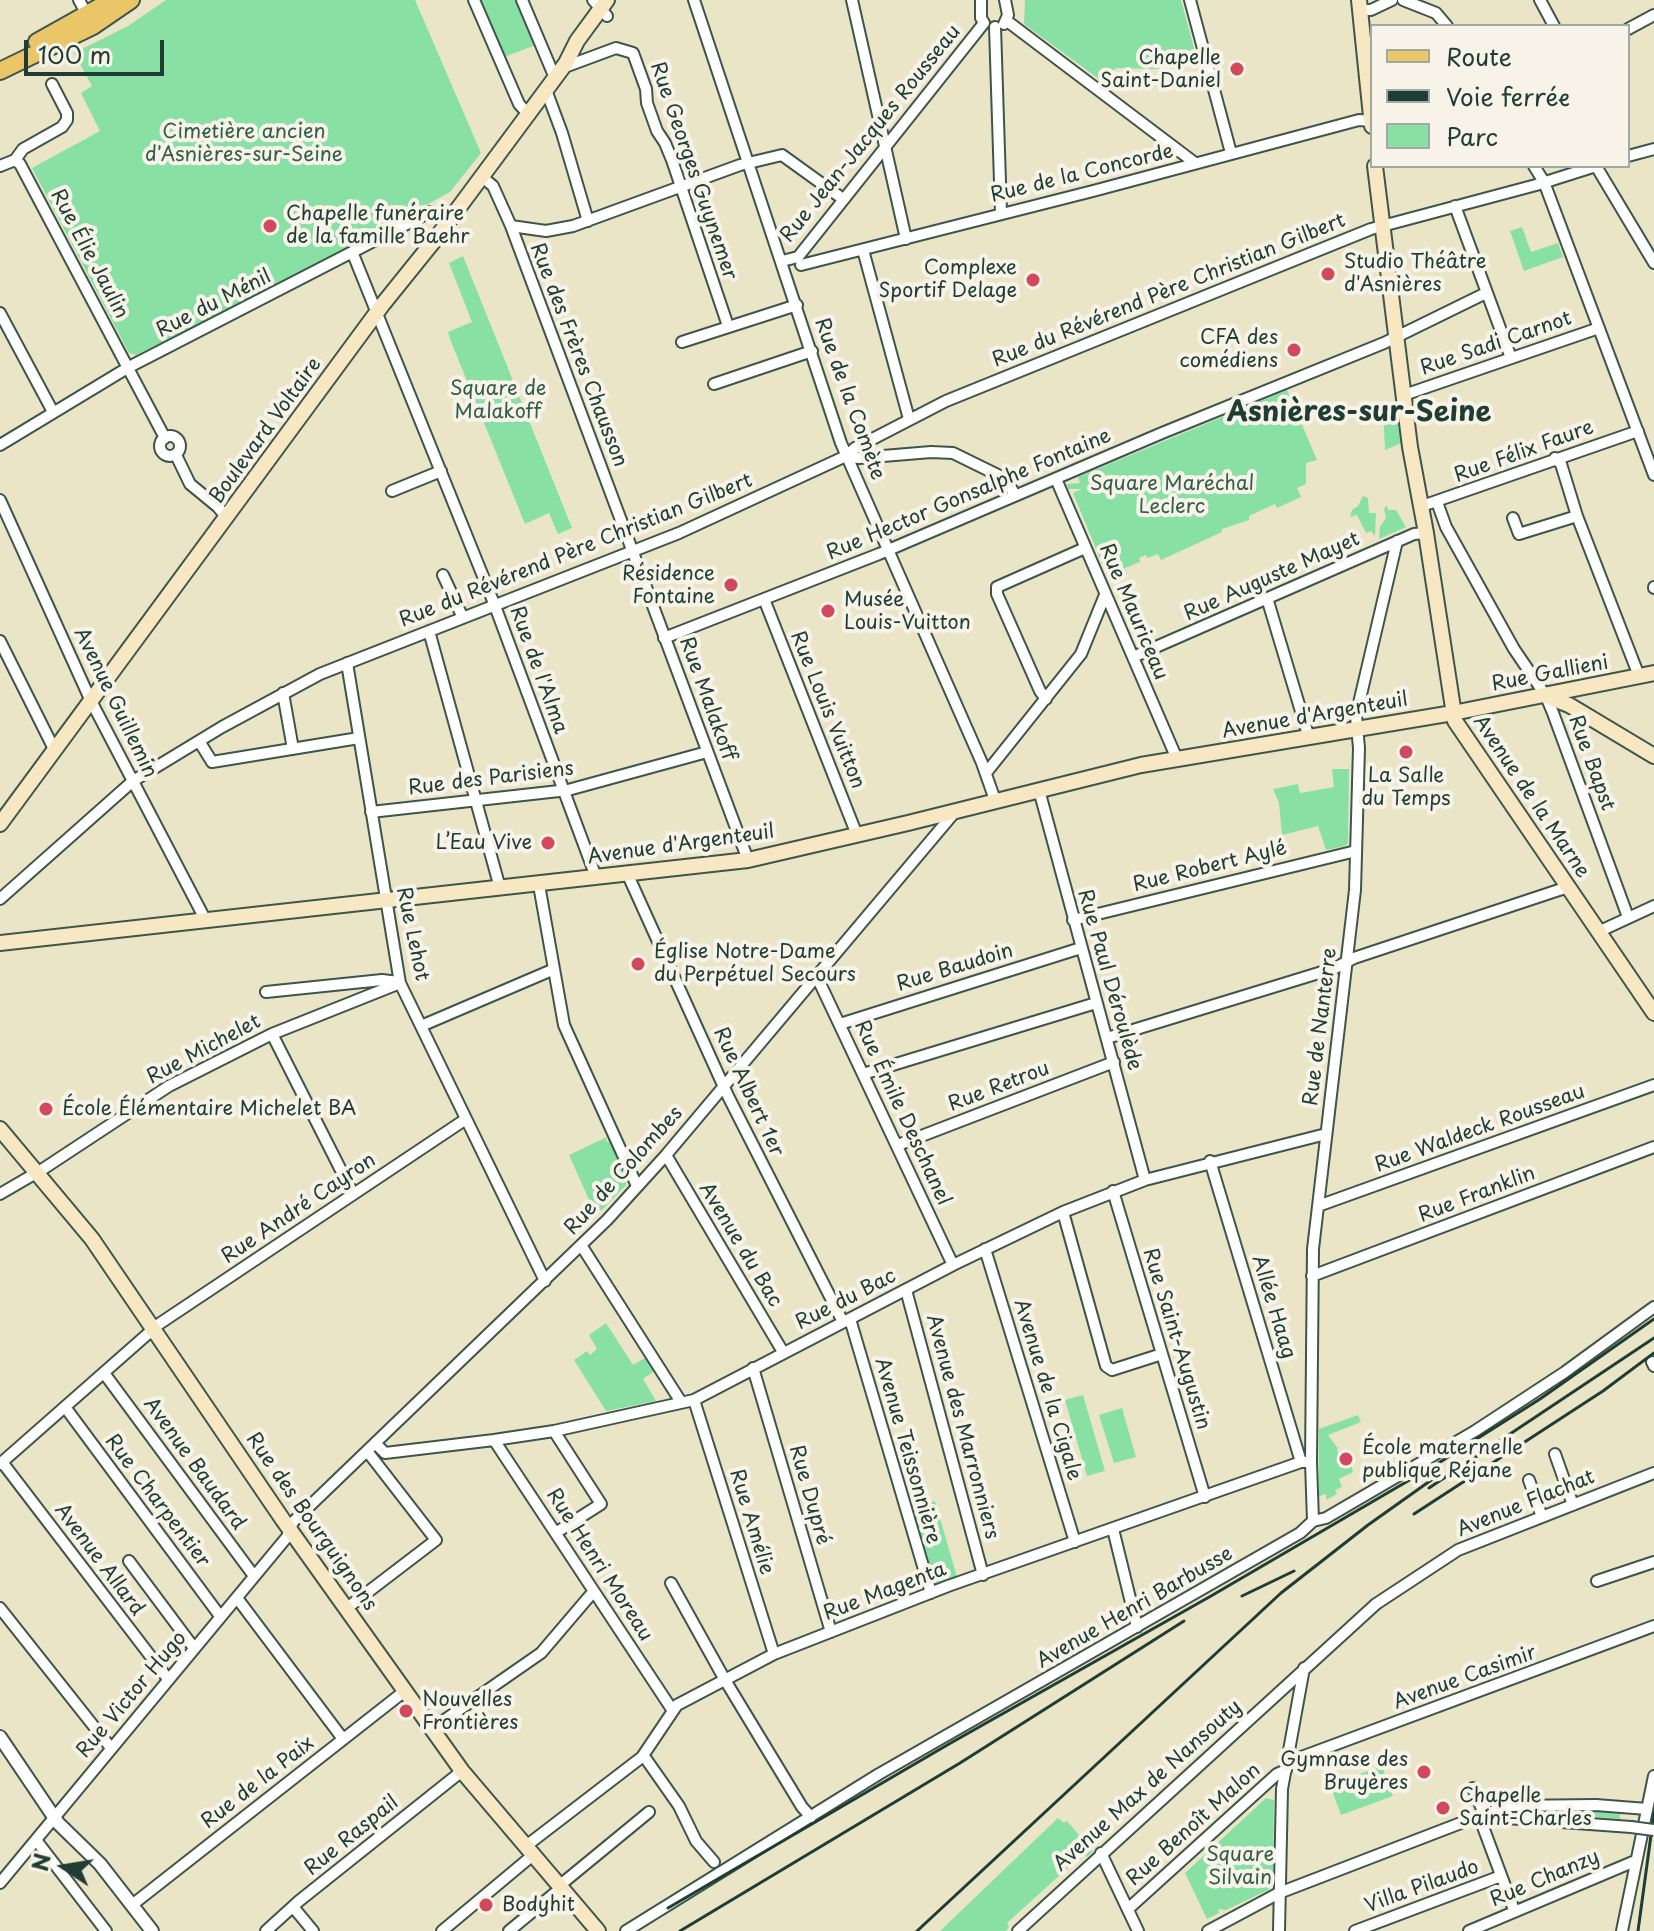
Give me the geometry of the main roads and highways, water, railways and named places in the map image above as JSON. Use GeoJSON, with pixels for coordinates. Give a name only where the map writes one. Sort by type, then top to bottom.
{"type":"FeatureCollection","features":[{"type":"Feature","properties":{"kind":"main road"},"geometry":{"type":"LineString","coordinates":[[0,71],[112,0]]}},
{"type":"Feature","properties":{"kind":"main road"},"geometry":{"type":"LineString","coordinates":[[0,61],[87,16],[131,0]]}},
{"type":"Feature","properties":{"kind":"main road","name":"Boulevard Voltaire"},"geometry":{"type":"LineString","coordinates":[[2,816],[557,75],[602,6],[618,0]]}},
{"type":"Feature","properties":{"kind":"main road"},"geometry":{"type":"LineString","coordinates":[[1360,5],[1370,102]]}},
{"type":"Feature","properties":{"kind":"main road","name":"Avenue de la Marne"},"geometry":{"type":"LineString","coordinates":[[1375,168],[1395,336],[1456,724],[1654,1013]]}},
{"type":"Feature","properties":{"kind":"main road","name":"Rue Gallieni"},"geometry":{"type":"LineString","coordinates":[[1453,713],[1646,674]]}},
{"type":"Feature","properties":{"kind":"main road"},"geometry":{"type":"LineString","coordinates":[[1546,696],[1569,705],[1654,756]]}},
{"type":"Feature","properties":{"kind":"main road","name":"Avenue d'Argenteuil"},"geometry":{"type":"LineString","coordinates":[[0,943],[748,860],[1128,768],[1453,713]]}},
{"type":"Feature","properties":{"kind":"main road","name":"Rue des Bourguignons"},"geometry":{"type":"LineString","coordinates":[[0,1129],[92,1239],[290,1529],[462,1771],[598,1931]]}},
{"type":"Feature","properties":{"kind":"railway"},"geometry":{"type":"LineString","coordinates":[[668,1908],[1437,1464],[1540,1399],[1654,1319]]}},
{"type":"Feature","properties":{"kind":"railway"},"geometry":{"type":"LineString","coordinates":[[1429,1488],[1654,1338]]}},
{"type":"Feature","properties":{"kind":"railway"},"geometry":{"type":"LineString","coordinates":[[1414,1514],[1603,1391],[1654,1353]]}},
{"type":"Feature","properties":{"kind":"railway"},"geometry":{"type":"LineString","coordinates":[[917,1931],[1281,1593],[1437,1476]]}},
{"type":"Feature","properties":{"kind":"railway"},"geometry":{"type":"LineString","coordinates":[[1242,1596],[1294,1571]]}},
{"type":"Feature","properties":{"kind":"railway"},"geometry":{"type":"LineString","coordinates":[[680,1931],[960,1763],[1184,1621]]}},
{"type":"Feature","properties":{"kind":"railway"},"geometry":{"type":"LineString","coordinates":[[1638,1931],[1654,1813]]}},
{"type":"Feature","properties":{"kind":"place","name":"Chapelle Saint-Daniel"},"geometry":{"type":"Point","coordinates":[1237,69]}},
{"type":"Feature","properties":{"kind":"place","name":"Chapelle funéraire de la famille Baehr"},"geometry":{"type":"Point","coordinates":[270,226]}},
{"type":"Feature","properties":{"kind":"place","name":"Studio Théâtre d'Asnières"},"geometry":{"type":"Point","coordinates":[1328,274]}},
{"type":"Feature","properties":{"kind":"place","name":"Complexe Sportif Delage"},"geometry":{"type":"Point","coordinates":[1033,280]}},
{"type":"Feature","properties":{"kind":"place","name":"CFA des comédiens"},"geometry":{"type":"Point","coordinates":[1294,350]}},
{"type":"Feature","properties":{"kind":"place","name":"Résidence Fontaine"},"geometry":{"type":"Point","coordinates":[731,585]}},
{"type":"Feature","properties":{"kind":"place","name":"Musée Louis-Vuitton"},"geometry":{"type":"Point","coordinates":[828,611]}},
{"type":"Feature","properties":{"kind":"place","name":"La Salle du Temps"},"geometry":{"type":"Point","coordinates":[1406,752]}},
{"type":"Feature","properties":{"kind":"place","name":"L’Eau Vive"},"geometry":{"type":"Point","coordinates":[548,843]}},
{"type":"Feature","properties":{"kind":"place","name":"Église Notre-Dame du Perpétuel Secours"},"geometry":{"type":"Point","coordinates":[638,964]}},
{"type":"Feature","properties":{"kind":"place","name":"École Élémentaire Michelet BA"},"geometry":{"type":"Point","coordinates":[46,1109]}},
{"type":"Feature","properties":{"kind":"place","name":"École maternelle publique Réjane"},"geometry":{"type":"Point","coordinates":[1346,1459]}},
{"type":"Feature","properties":{"kind":"place","name":"Nouvelles Frontières"},"geometry":{"type":"Point","coordinates":[406,1711]}},
{"type":"Feature","properties":{"kind":"place","name":"Gymnase des Bruyères"},"geometry":{"type":"Point","coordinates":[1424,1772]}},
{"type":"Feature","properties":{"kind":"place","name":"Chapelle Saint-Charles"},"geometry":{"type":"Point","coordinates":[1443,1808]}},
{"type":"Feature","properties":{"kind":"place","name":"Bodyhit"},"geometry":{"type":"Point","coordinates":[486,1905]}},
{"type":"Feature","properties":{"kind":"district","name":"Asnières-sur-Seine"},"geometry":{"type":"Point","coordinates":[1359,413]}},
{"type":"Feature","properties":{"kind":"park label","name":"Cimetière ancien d'Asnières-sur-Seine"},"geometry":{"type":"Point","coordinates":[244,144]}},
{"type":"Feature","properties":{"kind":"park label","name":"Square de Malakoff"},"geometry":{"type":"Point","coordinates":[498,400]}},
{"type":"Feature","properties":{"kind":"park label","name":"Square Maréchal Leclerc"},"geometry":{"type":"Point","coordinates":[1172,496]}},
{"type":"Feature","properties":{"kind":"park label","name":"Square Silvain"},"geometry":{"type":"Point","coordinates":[1240,1866]}}]}
